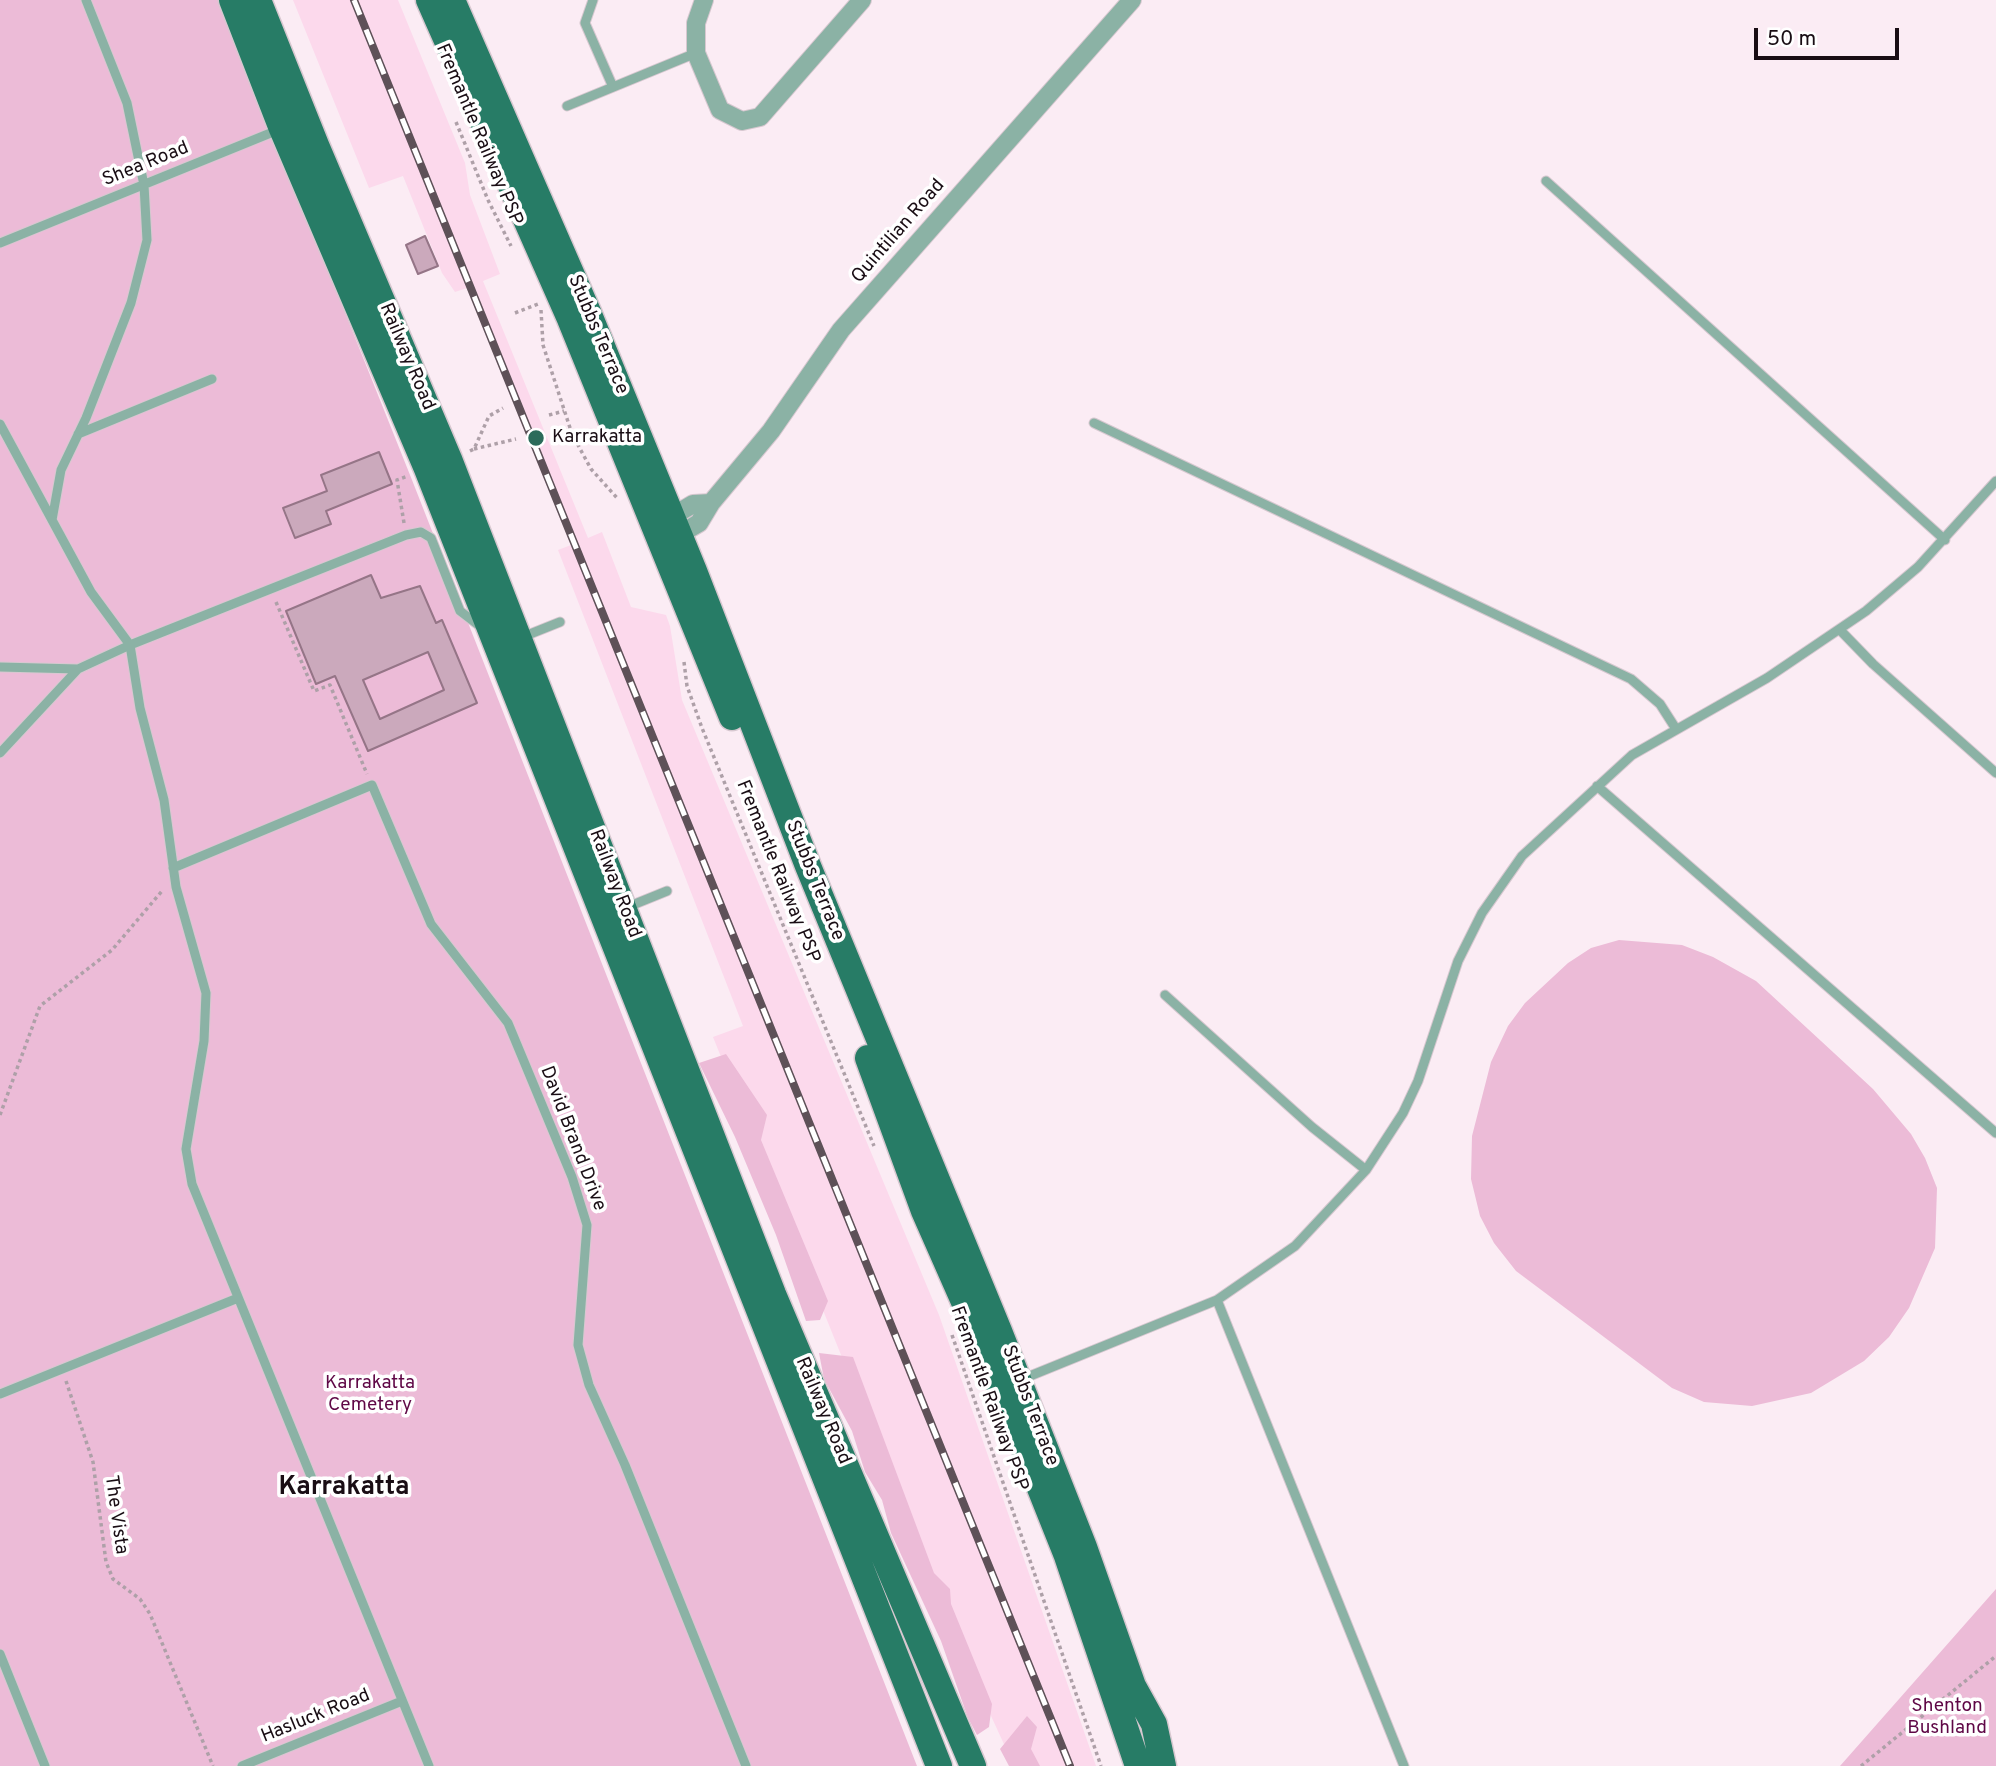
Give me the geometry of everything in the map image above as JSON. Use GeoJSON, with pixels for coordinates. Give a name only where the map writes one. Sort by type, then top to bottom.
{"type":"FeatureCollection","features":[{"type":"Feature","properties":{"kind":"main road","name":"Railway Road"},"geometry":{"type":"LineString","coordinates":[[232,0],[294,123]]}},
{"type":"Feature","properties":{"kind":"main road","name":"Railway Road"},"geometry":{"type":"LineString","coordinates":[[258,0],[294,123],[382,368],[506,638],[939,1766]]}},
{"type":"Feature","properties":{"kind":"main road","name":"Stubbs Terrace"},"geometry":{"type":"LineString","coordinates":[[429,0],[667,531],[808,866],[1018,1380],[1084,1547],[1133,1686],[1154,1724],[1163,1766]]}},
{"type":"Feature","properties":{"kind":"main road","name":"Stubbs Terrace"},"geometry":{"type":"LineString","coordinates":[[452,0],[588,312],[667,531],[846,996],[925,1211],[980,1338],[1067,1556],[1138,1766]]}},
{"type":"Feature","properties":{"kind":"main road","name":"Railway Road"},"geometry":{"type":"LineString","coordinates":[[613,912],[973,1766]]}},
{"type":"Feature","properties":{"kind":"street"},"geometry":{"type":"LineString","coordinates":[[704,0],[696,23],[696,53],[720,110],[742,121],[760,117],[862,0]]}},
{"type":"Feature","properties":{"kind":"street","name":"Quintilian Road"},"geometry":{"type":"LineString","coordinates":[[667,531],[693,504],[710,503],[771,431],[841,330],[1127,2]]}},
{"type":"Feature","properties":{"kind":"lane"},"geometry":{"type":"LineString","coordinates":[[52,520],[61,470],[131,303],[147,240],[144,185],[127,103],[86,0]]}},
{"type":"Feature","properties":{"kind":"lane"},"geometry":{"type":"LineString","coordinates":[[593,0],[585,23],[613,87]]}},
{"type":"Feature","properties":{"kind":"lane"},"geometry":{"type":"LineString","coordinates":[[567,106],[696,53]]}},
{"type":"Feature","properties":{"kind":"lane","name":"Shea Road"},"geometry":{"type":"LineString","coordinates":[[0,243],[294,123]]}},
{"type":"Feature","properties":{"kind":"lane"},"geometry":{"type":"LineString","coordinates":[[1546,181],[1945,540]]}},
{"type":"Feature","properties":{"kind":"lane"},"geometry":{"type":"LineString","coordinates":[[78,434],[212,379]]}},
{"type":"Feature","properties":{"kind":"lane"},"geometry":{"type":"LineString","coordinates":[[1094,422],[1631,679],[1660,704],[1676,729]]}},
{"type":"Feature","properties":{"kind":"lane"},"geometry":{"type":"LineString","coordinates":[[0,424],[91,592],[130,645],[140,708],[164,800],[173,868],[206,993],[204,1041],[186,1149],[192,1184],[429,1766]]}},
{"type":"Feature","properties":{"kind":"lane"},"geometry":{"type":"LineString","coordinates":[[1018,1380],[1217,1300],[1295,1246],[1366,1170],[1411,1097],[1458,961],[1482,913],[1522,856],[1632,755],[1767,678],[1840,631],[1898,585],[1945,540],[1996,481]]}},
{"type":"Feature","properties":{"kind":"lane"},"geometry":{"type":"LineString","coordinates":[[0,753],[78,669],[130,645],[270,589],[421,532],[431,538],[460,611],[506,638],[560,622]]}},
{"type":"Feature","properties":{"kind":"lane"},"geometry":{"type":"LineString","coordinates":[[1840,631],[1872,664],[1996,773]]}},
{"type":"Feature","properties":{"kind":"lane"},"geometry":{"type":"LineString","coordinates":[[0,667],[78,669]]}},
{"type":"Feature","properties":{"kind":"lane"},"geometry":{"type":"LineString","coordinates":[[173,868],[372,785]]}},
{"type":"Feature","properties":{"kind":"lane","name":"David Brand Drive"},"geometry":{"type":"LineString","coordinates":[[372,785],[431,924],[508,1023],[572,1177],[587,1225],[578,1345],[589,1385],[625,1465],[746,1766]]}},
{"type":"Feature","properties":{"kind":"lane"},"geometry":{"type":"LineString","coordinates":[[1597,786],[1996,1133]]}},
{"type":"Feature","properties":{"kind":"lane"},"geometry":{"type":"LineString","coordinates":[[613,912],[667,891]]}},
{"type":"Feature","properties":{"kind":"lane"},"geometry":{"type":"LineString","coordinates":[[1165,995],[1312,1127],[1366,1170]]}},
{"type":"Feature","properties":{"kind":"lane"},"geometry":{"type":"LineString","coordinates":[[0,1394],[238,1298]]}},
{"type":"Feature","properties":{"kind":"lane"},"geometry":{"type":"LineString","coordinates":[[1217,1300],[1404,1766]]}},
{"type":"Feature","properties":{"kind":"lane"},"geometry":{"type":"LineString","coordinates":[[0,1654],[45,1766]]}},
{"type":"Feature","properties":{"kind":"lane","name":"Hasluck Road"},"geometry":{"type":"LineString","coordinates":[[242,1766],[402,1702]]}},
{"type":"Feature","properties":{"kind":"path","name":"Fremantle Railway PSP"},"geometry":{"type":"LineString","coordinates":[[452,113],[488,200],[514,250]]}},
{"type":"Feature","properties":{"kind":"path"},"geometry":{"type":"LineString","coordinates":[[543,301],[548,309]]}},
{"type":"Feature","properties":{"kind":"path"},"geometry":{"type":"LineString","coordinates":[[515,313],[543,301]]}},
{"type":"Feature","properties":{"kind":"path"},"geometry":{"type":"LineString","coordinates":[[543,301],[540,315],[543,345],[572,434],[591,469],[621,502]]}},
{"type":"Feature","properties":{"kind":"path"},"geometry":{"type":"LineString","coordinates":[[549,415],[564,411]]}},
{"type":"Feature","properties":{"kind":"path"},"geometry":{"type":"LineString","coordinates":[[560,440],[572,434]]}},
{"type":"Feature","properties":{"kind":"path"},"geometry":{"type":"LineString","coordinates":[[474,449],[516,439]]}},
{"type":"Feature","properties":{"kind":"path"},"geometry":{"type":"LineString","coordinates":[[270,589],[314,691],[330,685],[372,785]]}},
{"type":"Feature","properties":{"kind":"path","name":"Fremantle Railway PSP"},"geometry":{"type":"LineString","coordinates":[[682,651],[687,686],[702,728],[877,1154]]}},
{"type":"Feature","properties":{"kind":"path"},"geometry":{"type":"LineString","coordinates":[[0,1115],[40,1006],[112,950],[163,891],[173,868]]}},
{"type":"Feature","properties":{"kind":"path","name":"Fremantle Railway PSP"},"geometry":{"type":"LineString","coordinates":[[951,1334],[1101,1766]]}},
{"type":"Feature","properties":{"kind":"path","name":"The Vista"},"geometry":{"type":"LineString","coordinates":[[62,1369],[93,1462],[106,1562],[113,1578],[140,1599],[150,1614],[213,1766]]}},
{"type":"Feature","properties":{"kind":"path"},"geometry":{"type":"LineString","coordinates":[[1861,1766],[1996,1656]]}},
{"type":"Feature","properties":{"kind":"shaded area"},"geometry":{"type":"Polygon","coordinates":[[[293,0],[398,0],[465,163],[470,195],[500,274],[483,281],[588,538],[602,532],[631,607],[666,615],[682,700],[939,1315],[1096,1766],[1014,1766],[953,1633],[713,1037],[743,1026],[558,550],[571,545],[467,288],[455,292],[442,273],[403,176],[369,188],[293,0]]]}},
{"type":"Feature","properties":{"kind":"green space","name":"Karrakatta Cemetery"},"geometry":{"type":"Polygon","coordinates":[[[0,0],[220,0],[412,480],[917,1766],[0,1766],[0,0]]]}},
{"type":"Feature","properties":{"kind":"green space"},"geometry":{"type":"Polygon","coordinates":[[[1619,940],[1682,945],[1713,957],[1756,981],[1873,1089],[1911,1134],[1925,1158],[1937,1188],[1935,1248],[1909,1308],[1889,1337],[1864,1361],[1811,1393],[1752,1406],[1704,1402],[1672,1388],[1516,1271],[1494,1243],[1480,1216],[1471,1179],[1472,1136],[1491,1062],[1508,1026],[1525,1003],[1568,963],[1591,948],[1619,940]]]}},
{"type":"Feature","properties":{"kind":"green space"},"geometry":{"type":"Polygon","coordinates":[[[726,1054],[767,1115],[761,1140],[828,1301],[820,1320],[806,1321],[776,1235],[735,1137],[699,1063],[726,1054]]]}},
{"type":"Feature","properties":{"kind":"green space"},"geometry":{"type":"Polygon","coordinates":[[[819,1353],[853,1357],[934,1573],[950,1589],[951,1604],[992,1704],[989,1727],[977,1735],[968,1718],[941,1641],[891,1533],[882,1500],[865,1472],[852,1431],[824,1379],[819,1353]]]}},
{"type":"Feature","properties":{"kind":"green space","name":"Shenton Bushland"},"geometry":{"type":"Polygon","coordinates":[[[1996,1589],[1996,1766],[1840,1766],[1996,1589]]]}},
{"type":"Feature","properties":{"kind":"green space"},"geometry":{"type":"Polygon","coordinates":[[[1027,1716],[1037,1727],[1031,1749],[1040,1766],[1009,1766],[1000,1749],[1027,1716]]]}},
{"type":"Feature","properties":{"kind":"building"},"geometry":{"type":"Polygon","coordinates":[[[425,236],[438,266],[418,274],[406,245],[425,236]]]}},
{"type":"Feature","properties":{"kind":"building"},"geometry":{"type":"Polygon","coordinates":[[[379,452],[392,484],[326,511],[331,524],[295,538],[283,508],[327,491],[321,475],[379,452]]]}},
{"type":"Feature","properties":{"kind":"building"},"geometry":{"type":"Polygon","coordinates":[[[371,575],[381,598],[420,586],[436,623],[442,620],[477,703],[368,751],[335,676],[316,684],[286,611],[371,575]],[[428,652],[363,680],[380,719],[444,690],[428,652]]]}},
{"type":"Feature","properties":{"kind":"railway"},"geometry":{"type":"LineString","coordinates":[[354,0],[1070,1766]]}},
{"type":"Feature","properties":{"kind":"place","name":"Karrakatta"},"geometry":{"type":"Point","coordinates":[536,438]}},
{"type":"Feature","properties":{"kind":"district","name":"Karrakatta"},"geometry":{"type":"Point","coordinates":[344,1489]}}]}
